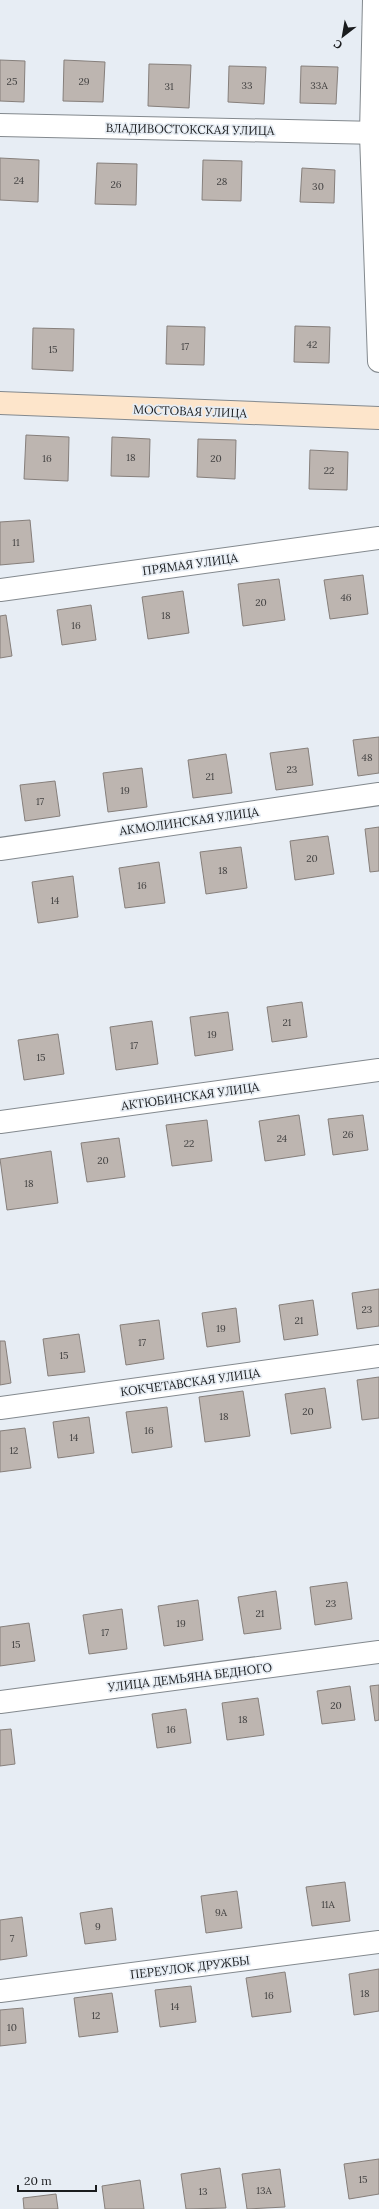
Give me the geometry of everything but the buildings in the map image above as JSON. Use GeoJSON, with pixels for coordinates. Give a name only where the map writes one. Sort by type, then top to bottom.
{"type":"FeatureCollection","features":[{"type":"Feature","properties":{"kind":"street"},"geometry":{"type":"LineString","coordinates":[[374,0],[379,361]]}},
{"type":"Feature","properties":{"kind":"street","name":"ВЛАДИВОСТОКСКАЯ УЛИЦА"},"geometry":{"type":"LineString","coordinates":[[0,125],[375,134]]}},
{"type":"Feature","properties":{"kind":"street","name":"МОСТОВАЯ УЛИЦА"},"geometry":{"type":"LineString","coordinates":[[0,403],[379,418]]}},
{"type":"Feature","properties":{"kind":"street","name":"ПРЯМАЯ УЛИЦА"},"geometry":{"type":"LineString","coordinates":[[0,590],[379,538]]}},
{"type":"Feature","properties":{"kind":"street","name":"АКМОЛИНСКАЯ УЛИЦА"},"geometry":{"type":"LineString","coordinates":[[0,849],[379,794]]}},
{"type":"Feature","properties":{"kind":"street","name":"АКТЮБИНСКАЯ УЛИЦА"},"geometry":{"type":"LineString","coordinates":[[0,1122],[379,1070]]}},
{"type":"Feature","properties":{"kind":"street","name":"КОКЧЕТАВСКАЯ УЛИЦА"},"geometry":{"type":"LineString","coordinates":[[0,1408],[379,1356]]}},
{"type":"Feature","properties":{"kind":"street","name":"УЛИЦА ДЕМЬЯНА БЕДНОГО"},"geometry":{"type":"LineString","coordinates":[[0,1702],[379,1652]]}},
{"type":"Feature","properties":{"kind":"street","name":"ПЕРЕУЛОК ДРУЖБЫ"},"geometry":{"type":"LineString","coordinates":[[0,1991],[379,1942]]}}]}
